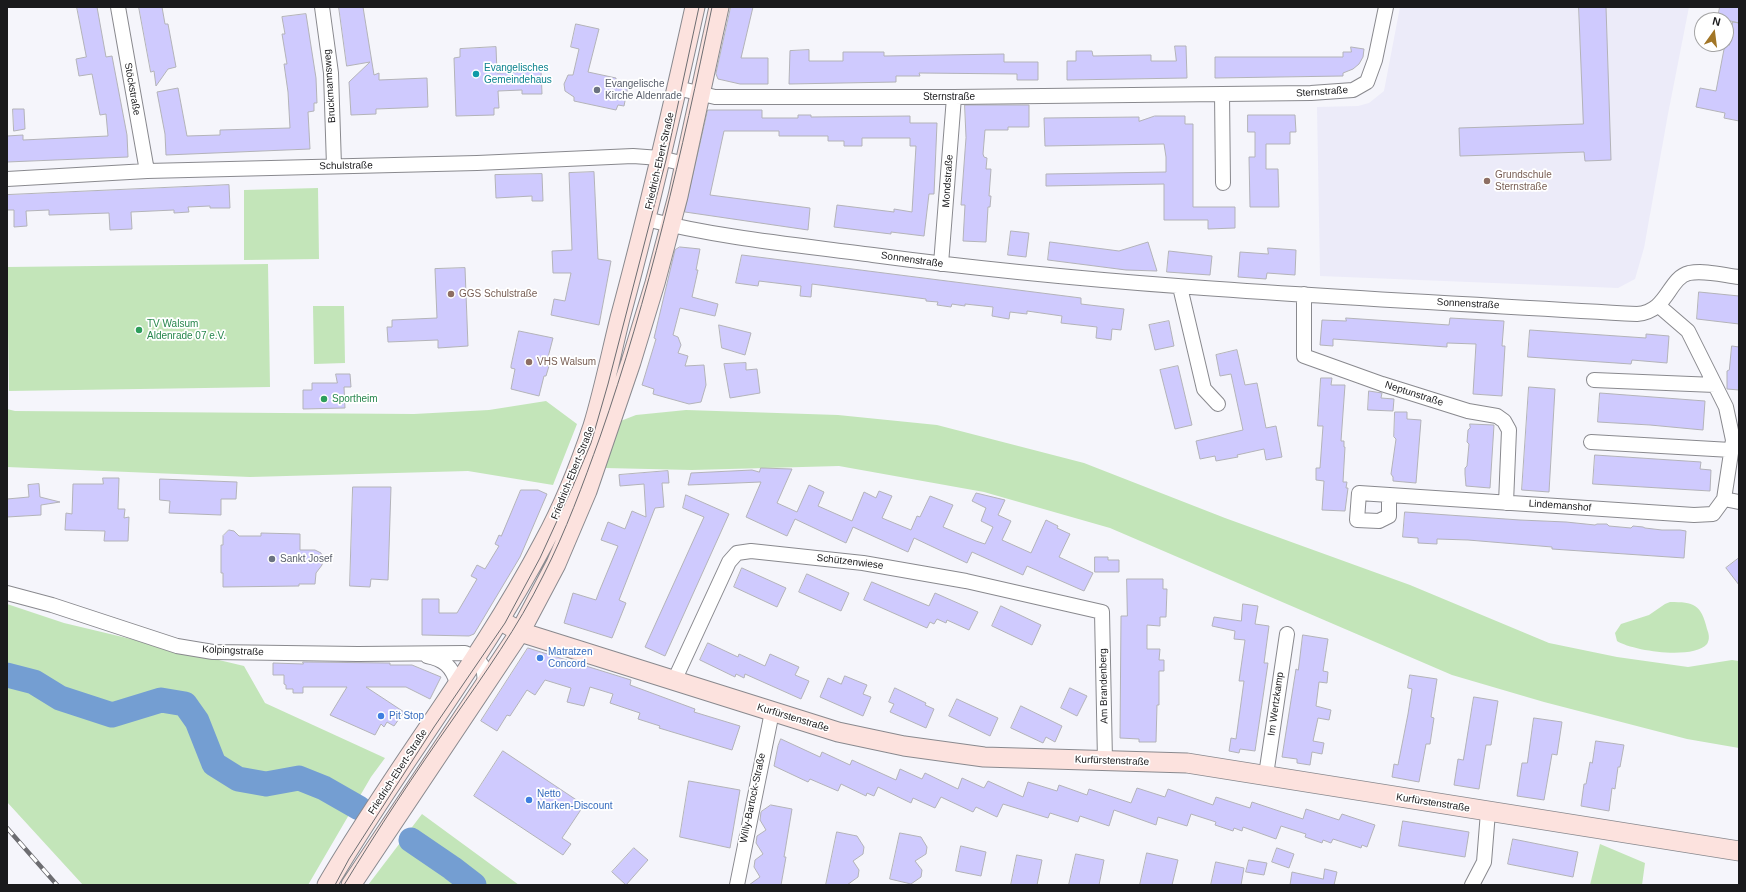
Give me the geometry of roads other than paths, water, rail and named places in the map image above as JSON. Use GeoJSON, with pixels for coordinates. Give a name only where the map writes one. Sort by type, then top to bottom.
{"type":"FeatureCollection","features":[{"type":"Feature","properties":{"kind":"main road","name":"Friedrich-Ebert-Straße"},"geometry":{"type":"LineString","coordinates":[[327,885],[388,786],[500,620],[545,541],[571,484],[593,426],[646,219],[695,7]]}},
{"type":"Feature","properties":{"kind":"main road","name":"Friedrich-Ebert-Straße"},"geometry":{"type":"LineString","coordinates":[[351,885],[520,632],[556,564],[587,491],[646,317],[685,164],[719,7]]}},
{"type":"Feature","properties":{"kind":"main road","name":"Kurfürstenstraße"},"geometry":{"type":"LineString","coordinates":[[500,620],[520,632],[772,712],[838,732],[904,746],[984,757],[1187,763],[1739,851]]}},
{"type":"Feature","properties":{"kind":"street","name":"Stöckstraße"},"geometry":{"type":"LineString","coordinates":[[118,7],[147,171]]}},
{"type":"Feature","properties":{"kind":"street","name":"Bruckmannsweg"},"geometry":{"type":"LineString","coordinates":[[322,7],[331,73],[334,166]]}},
{"type":"Feature","properties":{"kind":"street","name":"Sternstraße"},"geometry":{"type":"LineString","coordinates":[[677,88],[715,97],[954,97],[1311,93],[1353,90],[1367,82],[1375,60],[1386,7]]}},
{"type":"Feature","properties":{"kind":"street"},"geometry":{"type":"LineString","coordinates":[[1222,94],[1223,183]]}},
{"type":"Feature","properties":{"kind":"street","name":"Mondstraße"},"geometry":{"type":"LineString","coordinates":[[941,264],[954,97]]}},
{"type":"Feature","properties":{"kind":"street","name":"Schulstraße"},"geometry":{"type":"LineString","coordinates":[[7,179],[147,171],[477,163],[634,156],[660,158],[685,164]]}},
{"type":"Feature","properties":{"kind":"street","name":"Sonnenstraße"},"geometry":{"type":"LineString","coordinates":[[646,219],[698,231],[941,264],[1180,287],[1637,314],[1646,313],[1659,306]]}},
{"type":"Feature","properties":{"kind":"street"},"geometry":{"type":"LineString","coordinates":[[1739,277],[1689,273],[1678,280],[1659,306],[1688,331],[1726,407],[1733,440],[1724,499],[1739,502]]}},
{"type":"Feature","properties":{"kind":"street"},"geometry":{"type":"LineString","coordinates":[[1180,287],[1204,389],[1218,404]]}},
{"type":"Feature","properties":{"kind":"street","name":"Neptunstraße"},"geometry":{"type":"LineString","coordinates":[[1304,294],[1304,356],[1382,384],[1468,411],[1497,416],[1504,421],[1509,430],[1506,503]]}},
{"type":"Feature","properties":{"kind":"street"},"geometry":{"type":"LineString","coordinates":[[1594,380],[1715,385]]}},
{"type":"Feature","properties":{"kind":"street"},"geometry":{"type":"LineString","coordinates":[[1591,442],[1731,450]]}},
{"type":"Feature","properties":{"kind":"street","name":"Lindemanshof"},"geometry":{"type":"LineString","coordinates":[[1390,495],[1694,515],[1713,514],[1724,499]]}},
{"type":"Feature","properties":{"kind":"street","name":"Schützenwiese"},"geometry":{"type":"LineString","coordinates":[[674,681],[729,562],[737,553],[751,551],[863,563],[966,581],[1102,612]]}},
{"type":"Feature","properties":{"kind":"street","name":"Kolpingstraße"},"geometry":{"type":"LineString","coordinates":[[7,593],[52,605],[177,646],[213,652],[465,653],[475,657]]}},
{"type":"Feature","properties":{"kind":"street","name":"Am Brandenberg"},"geometry":{"type":"LineString","coordinates":[[1102,612],[1105,761]]}},
{"type":"Feature","properties":{"kind":"street","name":"Im Wertzkamp"},"geometry":{"type":"LineString","coordinates":[[1266,775],[1287,634]]}},
{"type":"Feature","properties":{"kind":"street","name":"Kolpingstraße"},"geometry":{"type":"LineString","coordinates":[[419,654],[436,658],[447,664],[454,672],[457,683]]}},
{"type":"Feature","properties":{"kind":"street"},"geometry":{"type":"LineString","coordinates":[[475,657],[480,661],[483,667],[485,686]]}},
{"type":"Feature","properties":{"kind":"street","name":"Willy-Bartock-Straße"},"geometry":{"type":"LineString","coordinates":[[736,885],[772,712]]}},
{"type":"Feature","properties":{"kind":"street"},"geometry":{"type":"LineString","coordinates":[[1472,885],[1484,862],[1488,812]]}},
{"type":"Feature","properties":{"kind":"waterway"},"geometry":{"type":"LineString","coordinates":[[7,675],[34,682],[60,698],[112,715],[161,700],[185,704],[197,721],[214,764],[238,779],[266,784],[299,778],[324,788],[359,808]]}},
{"type":"Feature","properties":{"kind":"waterway"},"geometry":{"type":"LineString","coordinates":[[411,840],[474,885]]}},
{"type":"Feature","properties":{"kind":"tram line"},"geometry":{"type":"LineString","coordinates":[[335,885],[349,859],[434,727],[505,623],[540,558],[591,443],[608,384],[666,160],[699,7]]}},
{"type":"Feature","properties":{"kind":"tram line"},"geometry":{"type":"LineString","coordinates":[[344,885],[397,801],[512,632],[543,576],[567,525],[594,455],[618,384],[649,278],[689,116],[712,7]]}},
{"type":"Feature","properties":{"kind":"railway"},"geometry":{"type":"LineString","coordinates":[[7,828],[57,885]]}},
{"type":"Feature","properties":{"kind":"place","name":"Evangelisches Gemeindehaus"},"geometry":{"type":"Point","coordinates":[476,74]}},
{"type":"Feature","properties":{"kind":"place","name":"Evangelische Kirche Aldenrade"},"geometry":{"type":"Point","coordinates":[597,90]}},
{"type":"Feature","properties":{"kind":"place","name":"Grundschule Sternstraße"},"geometry":{"type":"Point","coordinates":[1487,181]}},
{"type":"Feature","properties":{"kind":"place","name":"GGS Schulstraße"},"geometry":{"type":"Point","coordinates":[451,294]}},
{"type":"Feature","properties":{"kind":"place","name":"TV Walsum Aldenrade 07 e.V."},"geometry":{"type":"Point","coordinates":[139,330]}},
{"type":"Feature","properties":{"kind":"place","name":"VHS Walsum"},"geometry":{"type":"Point","coordinates":[529,362]}},
{"type":"Feature","properties":{"kind":"place","name":"Sportheim"},"geometry":{"type":"Point","coordinates":[324,399]}},
{"type":"Feature","properties":{"kind":"place","name":"Sankt Josef"},"geometry":{"type":"Point","coordinates":[272,559]}},
{"type":"Feature","properties":{"kind":"place","name":"Matratzen Concord"},"geometry":{"type":"Point","coordinates":[540,658]}},
{"type":"Feature","properties":{"kind":"place","name":"Pit Stop"},"geometry":{"type":"Point","coordinates":[381,716]}},
{"type":"Feature","properties":{"kind":"place","name":"Netto Marken-Discount"},"geometry":{"type":"Point","coordinates":[529,800]}}]}
